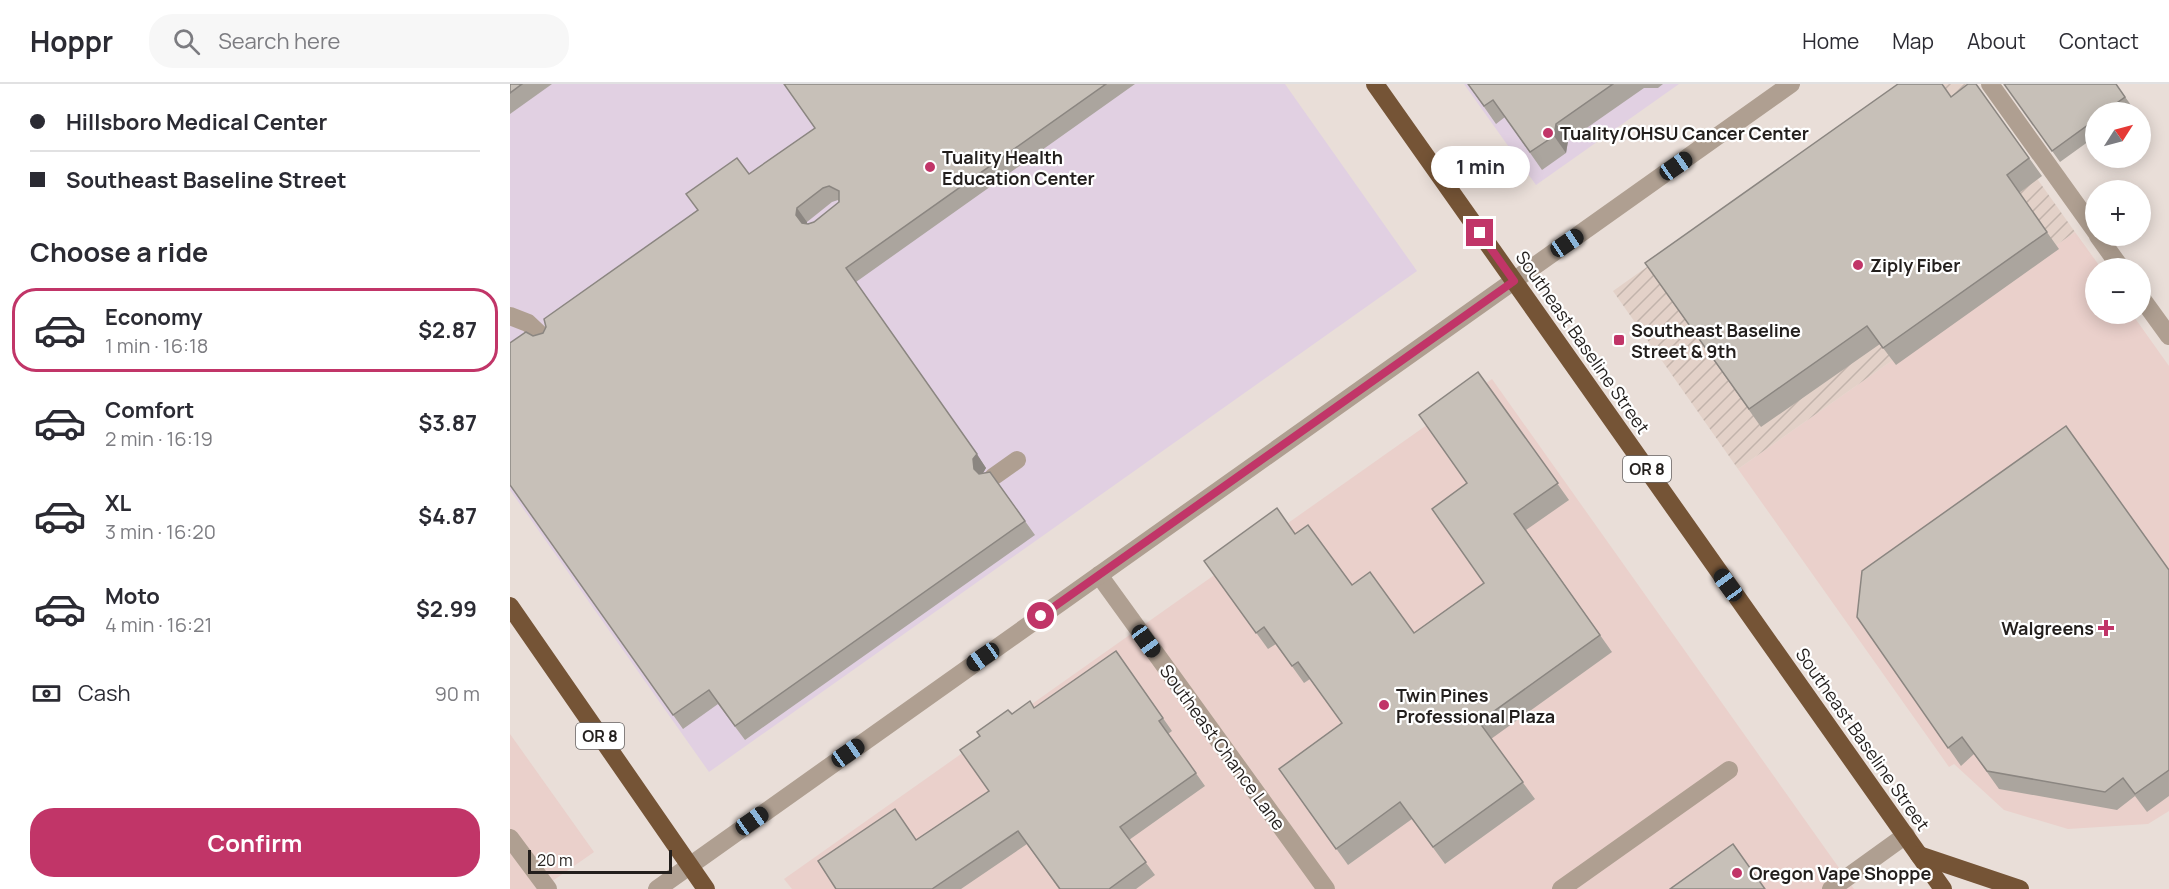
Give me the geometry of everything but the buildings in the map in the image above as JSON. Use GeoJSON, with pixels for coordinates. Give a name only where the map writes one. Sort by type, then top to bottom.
{"type":"FeatureCollection","features":[{"type":"Feature","properties":{"kind":"highway","name":"Southeast Baseline Street"},"geometry":{"type":"LineString","coordinates":[[1375,84],[1943,889]]}},
{"type":"Feature","properties":{"kind":"highway","name":"OR 8"},"geometry":{"type":"LineString","coordinates":[[510,606],[706,889]]}},
{"type":"Feature","properties":{"kind":"highway"},"geometry":{"type":"LineString","coordinates":[[1918,855],[2020,889]]}},
{"type":"Feature","properties":{"kind":"street"},"geometry":{"type":"LineString","coordinates":[[657,889],[1791,84]]}},
{"type":"Feature","properties":{"kind":"street"},"geometry":{"type":"LineString","coordinates":[[1990,84],[2085,217]]}},
{"type":"Feature","properties":{"kind":"street"},"geometry":{"type":"LineString","coordinates":[[2151,311],[2169,336]]}},
{"type":"Feature","properties":{"kind":"street"},"geometry":{"type":"LineString","coordinates":[[510,316],[528,323],[545,339]]}},
{"type":"Feature","properties":{"kind":"street"},"geometry":{"type":"LineString","coordinates":[[993,477],[1017,460]]}},
{"type":"Feature","properties":{"kind":"street","name":"Southeast Chance Lane"},"geometry":{"type":"LineString","coordinates":[[1099,575],[1326,889]]}},
{"type":"Feature","properties":{"kind":"street"},"geometry":{"type":"LineString","coordinates":[[1561,889],[1729,770]]}},
{"type":"Feature","properties":{"kind":"street"},"geometry":{"type":"LineString","coordinates":[[1831,889],[1906,836]]}},
{"type":"Feature","properties":{"kind":"street"},"geometry":{"type":"LineString","coordinates":[[510,838],[548,889]]}},
{"type":"Feature","properties":{"kind":"shaded area"},"geometry":{"type":"Polygon","coordinates":[[[510,84],[1285,84],[1417,271],[709,772],[510,490],[510,84]]]}},
{"type":"Feature","properties":{"kind":"shaded area","name":"Tuality/OHSU Cancer Center"},"geometry":{"type":"Polygon","coordinates":[[[1464,84],[1679,84],[1536,185],[1464,84]]]}},
{"type":"Feature","properties":{"kind":"shaded area","name":"Ziply Fiber"},"geometry":{"type":"Polygon","coordinates":[[[1906,84],[1970,84],[2075,232],[1738,469],[1613,291],[1906,84]]]}},
{"type":"Feature","properties":{"kind":"shaded area"},"geometry":{"type":"Polygon","coordinates":[[[2075,232],[2094,258],[2085,258],[2085,324],[2139,324],[2169,366],[2169,811],[2148,824],[2068,829],[2004,810],[1954,764],[1949,767],[1738,469],[2075,232]]]}},
{"type":"Feature","properties":{"kind":"shaded area"},"geometry":{"type":"Polygon","coordinates":[[[1492,379],[1854,889],[792,889],[784,879],[1492,379]]]}},
{"type":"Feature","properties":{"kind":"shaded area"},"geometry":{"type":"Polygon","coordinates":[[[510,734],[594,852],[541,889],[510,889],[510,734]]]}},
{"type":"Feature","properties":{"kind":"place","name":"Tuality/OHSU Cancer Center"},"geometry":{"type":"Point","coordinates":[1548,133]}},
{"type":"Feature","properties":{"kind":"place","name":"Tuality Health Education Center"},"geometry":{"type":"Point","coordinates":[930,167]}},
{"type":"Feature","properties":{"kind":"place","name":"Ziply Fiber"},"geometry":{"type":"Point","coordinates":[1858,265]}},
{"type":"Feature","properties":{"kind":"place","name":"Southeast Baseline Street & 9th"},"geometry":{"type":"Point","coordinates":[1619,340]}},
{"type":"Feature","properties":{"kind":"place","name":"Walgreens"},"geometry":{"type":"Point","coordinates":[2106,628]}},
{"type":"Feature","properties":{"kind":"place","name":"Twin Pines Professional Plaza"},"geometry":{"type":"Point","coordinates":[1384,705]}},
{"type":"Feature","properties":{"kind":"place","name":"Oregon Vape Shoppe"},"geometry":{"type":"Point","coordinates":[1737,873]}},
{"type":"Feature","properties":{"kind":"route"},"geometry":{"type":"LineString","coordinates":[[1041,616],[1514,281],[1480,233]]}}]}
